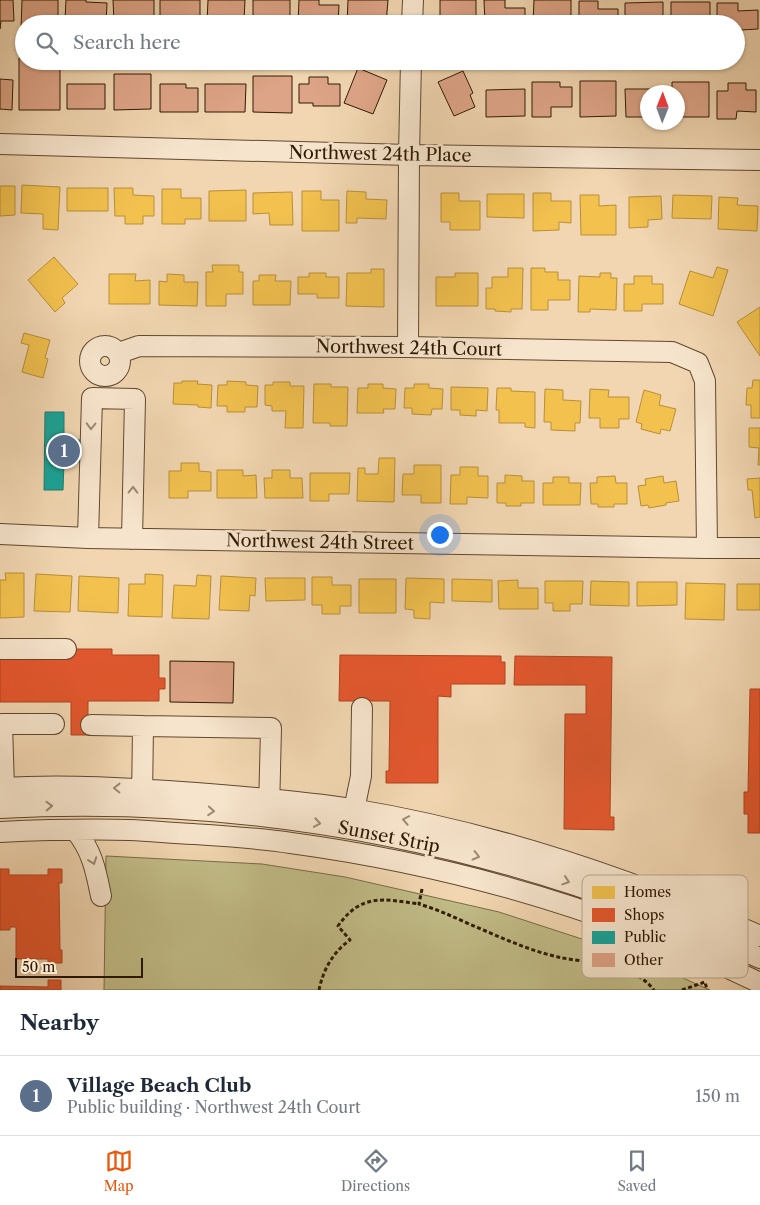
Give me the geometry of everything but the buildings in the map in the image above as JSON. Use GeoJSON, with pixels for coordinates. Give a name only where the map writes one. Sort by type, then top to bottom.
{"type":"FeatureCollection","features":[{"type":"Feature","properties":{"kind":"street"},"geometry":{"type":"LineString","coordinates":[[412,15],[413,0]]}},
{"type":"Feature","properties":{"kind":"street"},"geometry":{"type":"LineString","coordinates":[[408,348],[411,70]]}},
{"type":"Feature","properties":{"kind":"street","name":"Northwest 24th Place"},"geometry":{"type":"LineString","coordinates":[[0,144],[409,155],[760,160]]}},
{"type":"Feature","properties":{"kind":"street","name":"Northwest 24th Court"},"geometry":{"type":"LineString","coordinates":[[119,353],[139,346],[672,352],[698,363],[706,381],[707,548]]}},
{"type":"Feature","properties":{"kind":"street"},"geometry":{"type":"LineString","coordinates":[[88,538],[92,398],[135,399],[132,539]]}},
{"type":"Feature","properties":{"kind":"street","name":"Northwest 24th Street"},"geometry":{"type":"LineString","coordinates":[[0,534],[132,539],[760,548]]}},
{"type":"Feature","properties":{"kind":"street"},"geometry":{"type":"LineString","coordinates":[[0,649],[66,649]]}},
{"type":"Feature","properties":{"kind":"street"},"geometry":{"type":"LineString","coordinates":[[354,810],[360,776],[362,708]]}},
{"type":"Feature","properties":{"kind":"street"},"geometry":{"type":"LineString","coordinates":[[2,788],[2,724],[54,724]]}},
{"type":"Feature","properties":{"kind":"street"},"geometry":{"type":"LineString","coordinates":[[91,725],[271,728],[267,840]]}},
{"type":"Feature","properties":{"kind":"street"},"geometry":{"type":"LineString","coordinates":[[142,798],[143,726]]}},
{"type":"Feature","properties":{"kind":"street","name":"Sunset Strip"},"geometry":{"type":"LineString","coordinates":[[2,788],[65,787],[213,810],[269,807],[354,810],[435,826],[522,858],[562,880],[582,887]]}},
{"type":"Feature","properties":{"kind":"street","name":"Sunset Strip"},"geometry":{"type":"LineString","coordinates":[[0,808],[77,805],[142,798]]}},
{"type":"Feature","properties":{"kind":"street","name":"Sunset Strip"},"geometry":{"type":"LineString","coordinates":[[269,807],[305,821],[431,845],[522,858],[607,875]]}},
{"type":"Feature","properties":{"kind":"street"},"geometry":{"type":"LineString","coordinates":[[75,830],[84,840],[94,862],[101,896]]}},
{"type":"Feature","properties":{"kind":"street"},"geometry":{"type":"LineString","coordinates":[[0,832],[132,830],[267,840],[373,856],[463,876],[538,896],[582,911]]}},
{"type":"Feature","properties":{"kind":"street","name":"Sunset Strip"},"geometry":{"type":"LineString","coordinates":[[748,931],[760,936]]}},
{"type":"Feature","properties":{"kind":"street","name":"Sunset Strip"},"geometry":{"type":"LineString","coordinates":[[748,953],[760,958]]}},
{"type":"Feature","properties":{"kind":"street"},"geometry":{"type":"LineString","coordinates":[[748,977],[760,983]]}},
{"type":"Feature","properties":{"kind":"path"},"geometry":{"type":"LineString","coordinates":[[419,904],[422,889]]}},
{"type":"Feature","properties":{"kind":"path"},"geometry":{"type":"LineString","coordinates":[[319,990],[322,976],[328,965],[336,953],[350,940],[338,926],[351,911],[368,901],[395,900],[419,904],[433,908],[536,951],[582,961]]}},
{"type":"Feature","properties":{"kind":"path"},"geometry":{"type":"LineString","coordinates":[[640,978],[654,990]]}},
{"type":"Feature","properties":{"kind":"path"},"geometry":{"type":"LineString","coordinates":[[682,990],[705,982],[707,990]]}},
{"type":"Feature","properties":{"kind":"shaded area"},"geometry":{"type":"Polygon","coordinates":[[[106,856],[262,864],[345,877],[499,912],[582,939],[582,978],[683,978],[710,990],[104,990],[106,856]]]}},
{"type":"Feature","properties":{"kind":"place","name":"Village Beach Club"},"geometry":{"type":"Point","coordinates":[64,451]}}]}
